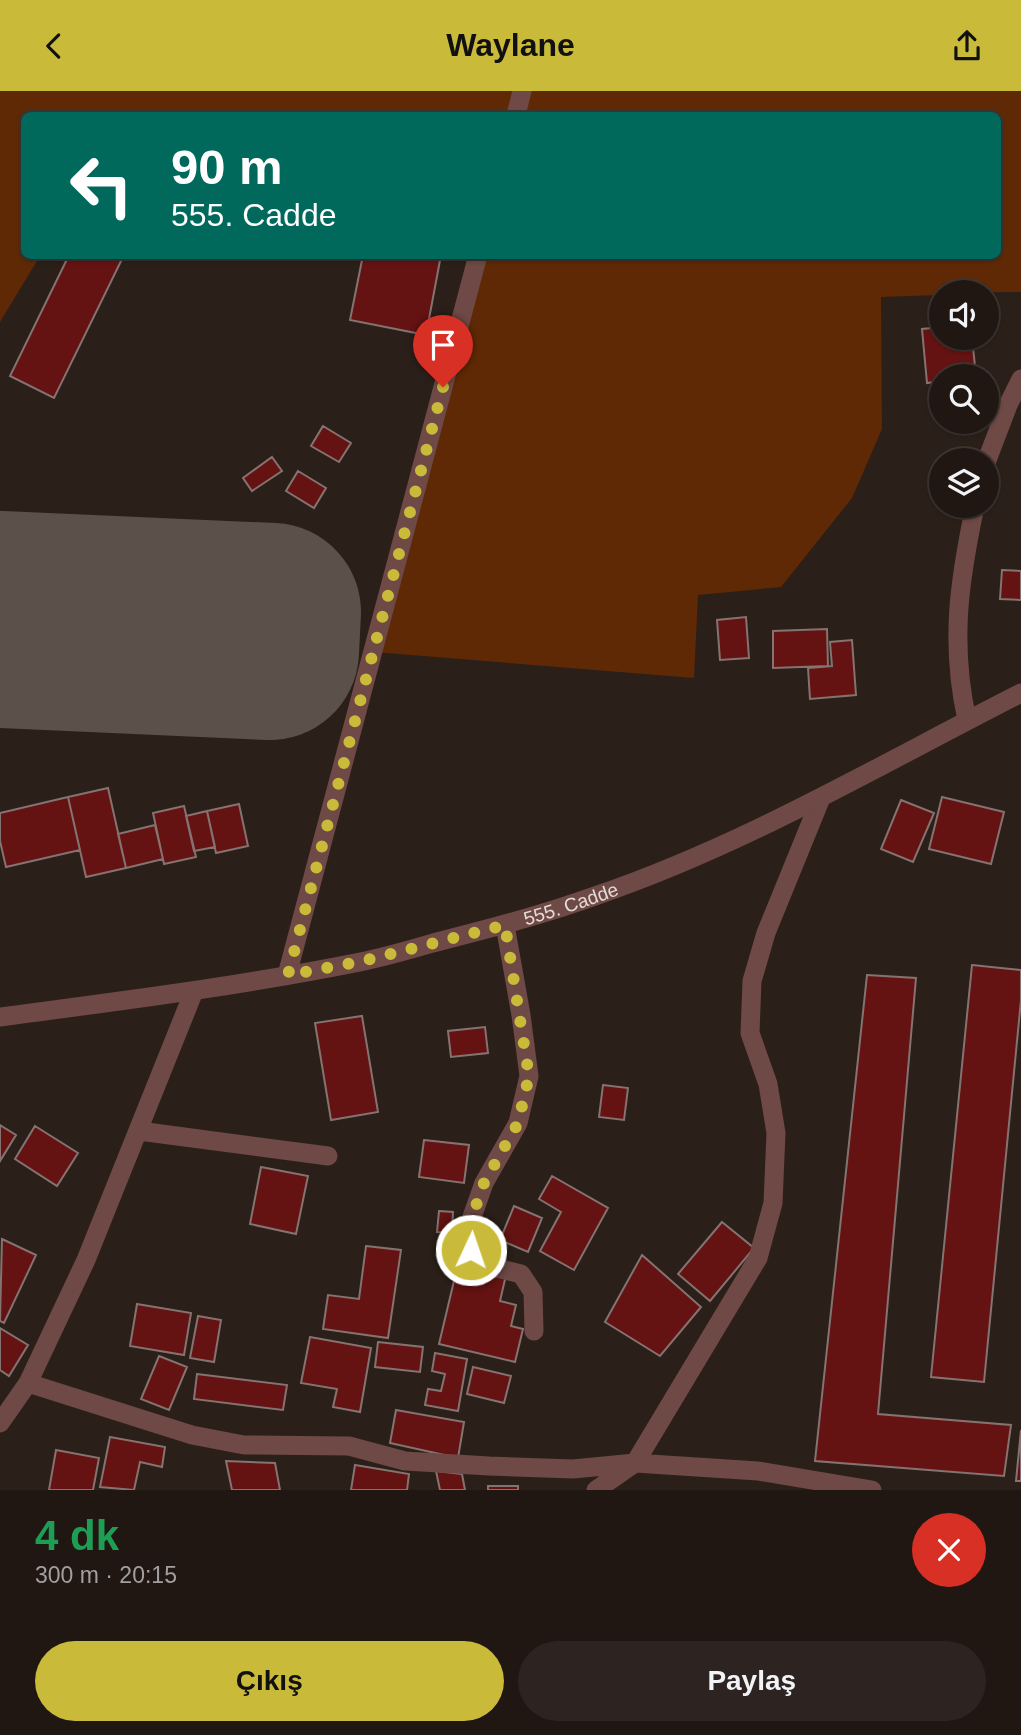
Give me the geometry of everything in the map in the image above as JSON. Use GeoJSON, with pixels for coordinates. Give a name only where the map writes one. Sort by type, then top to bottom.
{"type":"FeatureCollection","features":[{"type":"Feature","properties":{"kind":"street"},"geometry":{"type":"LineString","coordinates":[[517,112],[522,91]]}},
{"type":"Feature","properties":{"kind":"street"},"geometry":{"type":"LineString","coordinates":[[288,975],[477,259]]}},
{"type":"Feature","properties":{"kind":"street"},"geometry":{"type":"LineString","coordinates":[[992,448],[1021,379]]}},
{"type":"Feature","properties":{"kind":"street"},"geometry":{"type":"LineString","coordinates":[[967,720],[958,668],[957,627],[973,518]]}},
{"type":"Feature","properties":{"kind":"street","name":"555. Cadde"},"geometry":{"type":"LineString","coordinates":[[0,1017],[194,991],[363,961],[505,925],[597,896],[716,849],[821,798],[1021,692]]}},
{"type":"Feature","properties":{"kind":"street"},"geometry":{"type":"LineString","coordinates":[[596,1490],[635,1462],[758,1258],[773,1203],[776,1133],[768,1084],[750,1033],[752,981],[766,933],[821,798]]}},
{"type":"Feature","properties":{"kind":"street"},"geometry":{"type":"LineString","coordinates":[[505,925],[529,1076],[518,1123],[484,1183],[472,1217],[471,1250],[484,1265],[521,1274],[533,1292],[534,1331]]}},
{"type":"Feature","properties":{"kind":"street"},"geometry":{"type":"LineString","coordinates":[[0,1423],[28,1383],[86,1260],[194,991]]}},
{"type":"Feature","properties":{"kind":"street"},"geometry":{"type":"LineString","coordinates":[[139,1131],[328,1156]]}},
{"type":"Feature","properties":{"kind":"street"},"geometry":{"type":"LineString","coordinates":[[28,1383],[192,1435],[244,1445],[349,1446],[405,1461],[489,1466],[573,1469],[635,1462],[758,1471],[872,1490]]}},
{"type":"Feature","properties":{"kind":"shaded area"},"geometry":{"type":"Polygon","coordinates":[[[0,91],[1021,91],[1021,292],[999,292],[999,280],[929,280],[929,295],[881,297],[882,429],[852,498],[781,587],[698,595],[694,678],[374,652],[477,259],[1001,259],[1001,112],[21,112],[21,259],[38,259],[0,322],[0,91]]]}},
{"type":"Feature","properties":{"kind":"building"},"geometry":{"type":"Polygon","coordinates":[[[67,259],[122,259],[54,398],[10,376],[67,259]]]}},
{"type":"Feature","properties":{"kind":"building"},"geometry":{"type":"Polygon","coordinates":[[[362,259],[440,259],[426,335],[350,320],[362,259]]]}},
{"type":"Feature","properties":{"kind":"building"},"geometry":{"type":"Polygon","coordinates":[[[929,328],[929,350],[973,350],[975,364],[929,364],[927,383],[922,329],[929,328]]]}},
{"type":"Feature","properties":{"kind":"building"},"geometry":{"type":"Polygon","coordinates":[[[323,426],[351,443],[339,462],[311,446],[323,426]]]}},
{"type":"Feature","properties":{"kind":"building"},"geometry":{"type":"Polygon","coordinates":[[[272,457],[282,471],[252,491],[243,478],[272,457]]]}},
{"type":"Feature","properties":{"kind":"building"},"geometry":{"type":"Polygon","coordinates":[[[298,471],[326,488],[314,508],[286,491],[298,471]]]}},
{"type":"Feature","properties":{"kind":"building"},"geometry":{"type":"Polygon","coordinates":[[[1002,570],[1021,571],[1021,600],[1000,599],[1002,570]]]}},
{"type":"Feature","properties":{"kind":"building"},"geometry":{"type":"Polygon","coordinates":[[[746,617],[749,658],[720,660],[717,620],[746,617]]]}},
{"type":"Feature","properties":{"kind":"building"},"geometry":{"type":"Polygon","coordinates":[[[827,629],[828,666],[773,668],[773,631],[827,629]]]}},
{"type":"Feature","properties":{"kind":"building"},"geometry":{"type":"Polygon","coordinates":[[[852,640],[856,695],[810,699],[808,668],[832,666],[830,642],[852,640]]]}},
{"type":"Feature","properties":{"kind":"building"},"geometry":{"type":"Polygon","coordinates":[[[108,788],[126,868],[86,877],[68,797],[108,788]]]}},
{"type":"Feature","properties":{"kind":"building"},"geometry":{"type":"Polygon","coordinates":[[[68,797],[80,850],[6,867],[0,841],[0,813],[68,797]]]}},
{"type":"Feature","properties":{"kind":"building"},"geometry":{"type":"Polygon","coordinates":[[[942,797],[1004,812],[991,864],[929,849],[942,797]]]}},
{"type":"Feature","properties":{"kind":"building"},"geometry":{"type":"Polygon","coordinates":[[[901,800],[934,813],[913,862],[881,849],[901,800]]]}},
{"type":"Feature","properties":{"kind":"building"},"geometry":{"type":"Polygon","coordinates":[[[239,804],[248,846],[216,853],[207,811],[239,804]]]}},
{"type":"Feature","properties":{"kind":"building"},"geometry":{"type":"Polygon","coordinates":[[[184,806],[196,857],[164,864],[153,813],[184,806]]]}},
{"type":"Feature","properties":{"kind":"building"},"geometry":{"type":"Polygon","coordinates":[[[207,811],[215,847],[194,851],[186,816],[207,811]]]}},
{"type":"Feature","properties":{"kind":"building"},"geometry":{"type":"Polygon","coordinates":[[[155,825],[163,859],[126,868],[118,834],[155,825]]]}},
{"type":"Feature","properties":{"kind":"building"},"geometry":{"type":"Polygon","coordinates":[[[972,965],[1021,970],[1021,1000],[984,1382],[931,1377],[972,965]]]}},
{"type":"Feature","properties":{"kind":"building"},"geometry":{"type":"Polygon","coordinates":[[[867,975],[916,978],[878,1414],[1011,1425],[1004,1476],[815,1461],[867,975]]]}},
{"type":"Feature","properties":{"kind":"building"},"geometry":{"type":"Polygon","coordinates":[[[362,1016],[378,1112],[331,1120],[315,1023],[362,1016]]]}},
{"type":"Feature","properties":{"kind":"building"},"geometry":{"type":"Polygon","coordinates":[[[485,1027],[488,1053],[451,1057],[448,1031],[485,1027]]]}},
{"type":"Feature","properties":{"kind":"building"},"geometry":{"type":"Polygon","coordinates":[[[603,1085],[628,1088],[624,1120],[599,1117],[603,1085]]]}},
{"type":"Feature","properties":{"kind":"building"},"geometry":{"type":"Polygon","coordinates":[[[0,1125],[16,1135],[0,1161],[0,1125]]]}},
{"type":"Feature","properties":{"kind":"building"},"geometry":{"type":"Polygon","coordinates":[[[35,1126],[78,1153],[57,1186],[15,1159],[35,1126]]]}},
{"type":"Feature","properties":{"kind":"building"},"geometry":{"type":"Polygon","coordinates":[[[424,1140],[469,1145],[464,1183],[419,1177],[424,1140]]]}},
{"type":"Feature","properties":{"kind":"building"},"geometry":{"type":"Polygon","coordinates":[[[261,1167],[308,1176],[296,1234],[250,1224],[261,1167]]]}},
{"type":"Feature","properties":{"kind":"building"},"geometry":{"type":"Polygon","coordinates":[[[552,1176],[608,1208],[574,1270],[540,1251],[561,1212],[539,1199],[552,1176]]]}},
{"type":"Feature","properties":{"kind":"building"},"geometry":{"type":"Polygon","coordinates":[[[514,1206],[542,1218],[528,1252],[500,1240],[514,1206]]]}},
{"type":"Feature","properties":{"kind":"building"},"geometry":{"type":"Polygon","coordinates":[[[439,1211],[453,1212],[452,1233],[437,1232],[439,1211]]]}},
{"type":"Feature","properties":{"kind":"building"},"geometry":{"type":"Polygon","coordinates":[[[722,1222],[754,1248],[710,1301],[678,1274],[722,1222]]]}},
{"type":"Feature","properties":{"kind":"building"},"geometry":{"type":"Polygon","coordinates":[[[2,1239],[36,1255],[4,1323],[0,1321],[2,1239]]]}},
{"type":"Feature","properties":{"kind":"building"},"geometry":{"type":"Polygon","coordinates":[[[366,1246],[401,1250],[388,1338],[323,1329],[328,1295],[359,1299],[366,1246]]]}},
{"type":"Feature","properties":{"kind":"building"},"geometry":{"type":"Polygon","coordinates":[[[642,1255],[701,1307],[660,1356],[605,1322],[642,1255]]]}},
{"type":"Feature","properties":{"kind":"building"},"geometry":{"type":"Polygon","coordinates":[[[458,1264],[506,1275],[500,1301],[516,1305],[511,1326],[523,1329],[515,1362],[439,1344],[458,1264]]]}},
{"type":"Feature","properties":{"kind":"building"},"geometry":{"type":"Polygon","coordinates":[[[137,1304],[191,1313],[184,1355],[130,1346],[137,1304]]]}},
{"type":"Feature","properties":{"kind":"building"},"geometry":{"type":"Polygon","coordinates":[[[198,1316],[221,1320],[214,1362],[190,1358],[198,1316]]]}},
{"type":"Feature","properties":{"kind":"building"},"geometry":{"type":"Polygon","coordinates":[[[0,1328],[28,1345],[9,1376],[0,1370],[0,1328]]]}},
{"type":"Feature","properties":{"kind":"building"},"geometry":{"type":"Polygon","coordinates":[[[310,1337],[371,1348],[360,1412],[333,1407],[337,1389],[301,1383],[310,1337]]]}},
{"type":"Feature","properties":{"kind":"building"},"geometry":{"type":"Polygon","coordinates":[[[378,1342],[423,1347],[420,1372],[375,1367],[378,1342]]]}},
{"type":"Feature","properties":{"kind":"building"},"geometry":{"type":"Polygon","coordinates":[[[435,1353],[467,1359],[458,1411],[425,1405],[428,1389],[441,1391],[445,1374],[432,1371],[435,1353]]]}},
{"type":"Feature","properties":{"kind":"building"},"geometry":{"type":"Polygon","coordinates":[[[159,1356],[187,1367],[169,1410],[141,1399],[159,1356]]]}},
{"type":"Feature","properties":{"kind":"building"},"geometry":{"type":"Polygon","coordinates":[[[473,1367],[511,1376],[504,1403],[467,1394],[473,1367]]]}},
{"type":"Feature","properties":{"kind":"building"},"geometry":{"type":"Polygon","coordinates":[[[197,1374],[287,1385],[283,1410],[194,1399],[197,1374]]]}},
{"type":"Feature","properties":{"kind":"building"},"geometry":{"type":"Polygon","coordinates":[[[396,1410],[464,1422],[458,1458],[390,1443],[396,1410]]]}},
{"type":"Feature","properties":{"kind":"building"},"geometry":{"type":"Polygon","coordinates":[[[1021,1430],[1021,1481],[1016,1481],[1021,1430]]]}},
{"type":"Feature","properties":{"kind":"building"},"geometry":{"type":"Polygon","coordinates":[[[110,1437],[165,1447],[162,1467],[140,1462],[134,1490],[100,1487],[110,1437]]]}},
{"type":"Feature","properties":{"kind":"building"},"geometry":{"type":"Polygon","coordinates":[[[56,1450],[99,1458],[93,1490],[49,1490],[56,1450]]]}},
{"type":"Feature","properties":{"kind":"building"},"geometry":{"type":"Polygon","coordinates":[[[226,1461],[275,1463],[280,1490],[232,1490],[226,1461]]]}},
{"type":"Feature","properties":{"kind":"building"},"geometry":{"type":"Polygon","coordinates":[[[355,1465],[409,1474],[407,1490],[351,1490],[355,1465]]]}},
{"type":"Feature","properties":{"kind":"building"},"geometry":{"type":"Polygon","coordinates":[[[436,1471],[462,1474],[465,1490],[440,1490],[436,1471]]]}},
{"type":"Feature","properties":{"kind":"building"},"geometry":{"type":"Polygon","coordinates":[[[488,1486],[518,1486],[518,1490],[488,1490],[488,1486]]]}},
{"type":"Feature","properties":{"kind":"runway"},"geometry":{"type":"LineString","coordinates":[[0,600],[272,612],[270,651],[0,639]]}},
{"type":"Feature","properties":{"kind":"route"},"geometry":{"type":"LineString","coordinates":[[443,387],[288,975],[363,961],[505,925],[529,1076],[518,1123],[484,1183],[472,1217],[471,1250]]}}]}
